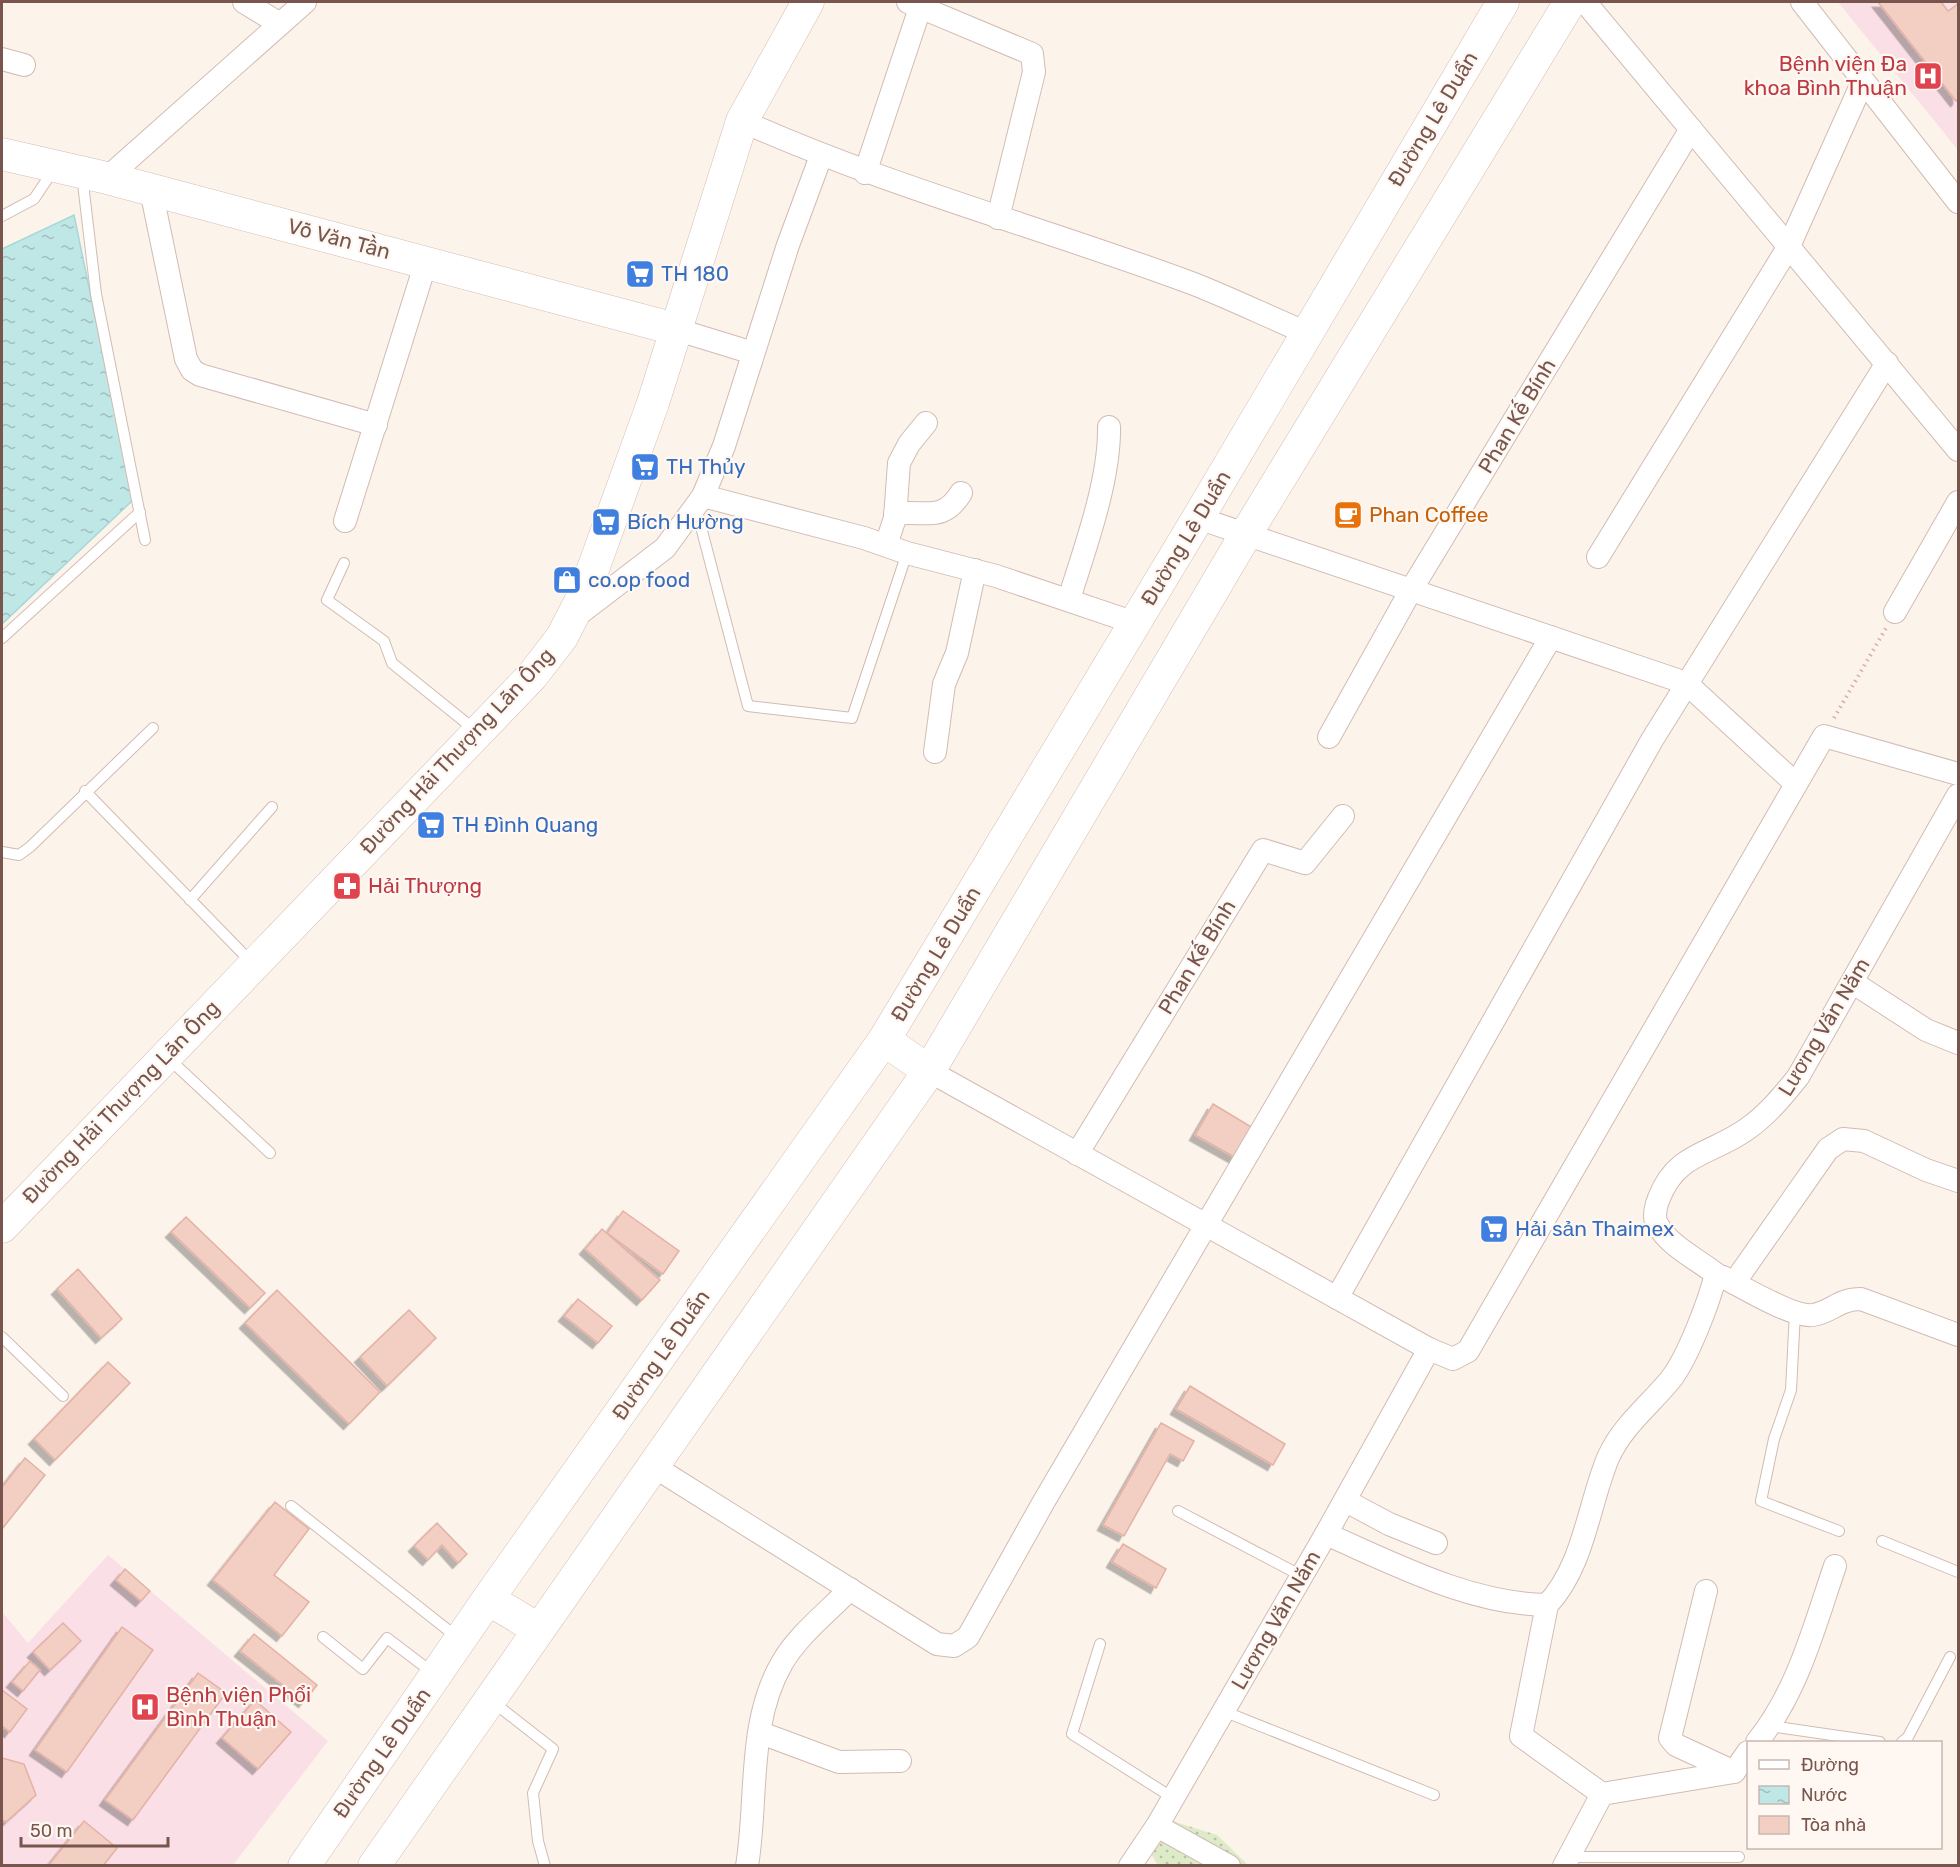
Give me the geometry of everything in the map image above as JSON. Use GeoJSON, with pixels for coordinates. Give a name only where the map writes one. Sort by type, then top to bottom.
{"type":"FeatureCollection","features":[{"type":"Feature","properties":{"kind":"main road","name":"Đường Hải Thượng Lãn Ông"},"geometry":{"type":"LineString","coordinates":[[2,1227],[532,676],[572,619],[623,490],[742,121],[808,2]]}},
{"type":"Feature","properties":{"kind":"main road","name":"Đường Lê Duẩn"},"geometry":{"type":"LineString","coordinates":[[304,1866],[488,1599],[884,1040],[1198,518],[1503,2]]}},
{"type":"Feature","properties":{"kind":"main road"},"geometry":{"type":"LineString","coordinates":[[374,1866],[929,1071],[1246,534],[1570,2]]}},
{"type":"Feature","properties":{"kind":"main road","name":"Võ Văn Tần"},"geometry":{"type":"LineString","coordinates":[[2,154],[151,190],[675,329]]}},
{"type":"Feature","properties":{"kind":"main road"},"geometry":{"type":"LineString","coordinates":[[884,1040],[929,1071]]}},
{"type":"Feature","properties":{"kind":"main road"},"geometry":{"type":"LineString","coordinates":[[488,1599],[538,1629]]}},
{"type":"Feature","properties":{"kind":"street"},"geometry":{"type":"LineString","coordinates":[[244,2],[280,24]]}},
{"type":"Feature","properties":{"kind":"street"},"geometry":{"type":"LineString","coordinates":[[81,172],[280,24],[305,2]]}},
{"type":"Feature","properties":{"kind":"street"},"geometry":{"type":"LineString","coordinates":[[1585,2],[1959,450]]}},
{"type":"Feature","properties":{"kind":"street"},"geometry":{"type":"LineString","coordinates":[[1802,2],[1959,202]]}},
{"type":"Feature","properties":{"kind":"street"},"geometry":{"type":"LineString","coordinates":[[865,173],[917,3],[1032,54],[1034,72],[998,218]]}},
{"type":"Feature","properties":{"kind":"street"},"geometry":{"type":"LineString","coordinates":[[2,59],[24,65]]}},
{"type":"Feature","properties":{"kind":"street"},"geometry":{"type":"LineString","coordinates":[[1598,557],[1789,246],[1863,81]]}},
{"type":"Feature","properties":{"kind":"street"},"geometry":{"type":"LineString","coordinates":[[742,121],[865,173],[1195,285],[1307,333]]}},
{"type":"Feature","properties":{"kind":"street","name":"Phan Kế Bính"},"geometry":{"type":"LineString","coordinates":[[1329,737],[1411,590],[1691,129]]}},
{"type":"Feature","properties":{"kind":"street"},"geometry":{"type":"LineString","coordinates":[[572,619],[665,548],[699,501],[727,437],[788,245],[821,156]]}},
{"type":"Feature","properties":{"kind":"street"},"geometry":{"type":"LineString","coordinates":[[151,190],[182,343],[192,370],[200,375],[376,424]]}},
{"type":"Feature","properties":{"kind":"street"},"geometry":{"type":"LineString","coordinates":[[345,521],[426,262]]}},
{"type":"Feature","properties":{"kind":"street"},"geometry":{"type":"LineString","coordinates":[[675,329],[753,353]]}},
{"type":"Feature","properties":{"kind":"street"},"geometry":{"type":"LineString","coordinates":[[1337,1298],[1686,683],[1887,363]]}},
{"type":"Feature","properties":{"kind":"street"},"geometry":{"type":"LineString","coordinates":[[897,549],[895,514],[899,463],[909,444],[926,423]]}},
{"type":"Feature","properties":{"kind":"street"},"geometry":{"type":"LineString","coordinates":[[1069,599],[1091,530],[1109,443],[1109,427]]}},
{"type":"Feature","properties":{"kind":"street"},"geometry":{"type":"LineString","coordinates":[[895,514],[931,514],[945,511],[961,493]]}},
{"type":"Feature","properties":{"kind":"street"},"geometry":{"type":"LineString","coordinates":[[699,501],[975,570],[1135,622]]}},
{"type":"Feature","properties":{"kind":"street"},"geometry":{"type":"LineString","coordinates":[[1895,612],[1959,502]]}},
{"type":"Feature","properties":{"kind":"street"},"geometry":{"type":"LineString","coordinates":[[1198,518],[1686,683],[1796,784]]}},
{"type":"Feature","properties":{"kind":"street"},"geometry":{"type":"LineString","coordinates":[[935,752],[944,684],[957,653],[975,570]]}},
{"type":"Feature","properties":{"kind":"street"},"geometry":{"type":"LineString","coordinates":[[653,1466],[937,1644],[954,1646],[968,1637],[1043,1503],[1551,637]]}},
{"type":"Feature","properties":{"kind":"street"},"geometry":{"type":"LineString","coordinates":[[929,1071],[1429,1349],[1453,1359],[1468,1351],[1824,736],[1959,774]]}},
{"type":"Feature","properties":{"kind":"street","name":"Lương Văn Năm"},"geometry":{"type":"LineString","coordinates":[[1795,1312],[1725,1278],[1665,1238],[1655,1221],[1656,1204],[1666,1179],[1678,1166],[1745,1131],[1774,1108],[1798,1077],[1959,795]]}},
{"type":"Feature","properties":{"kind":"street","name":"Phan Kế Bính"},"geometry":{"type":"LineString","coordinates":[[1077,1154],[1263,850],[1305,863],[1343,816]]}},
{"type":"Feature","properties":{"kind":"street"},"geometry":{"type":"LineString","coordinates":[[1852,982],[1926,1030],[1959,1043]]}},
{"type":"Feature","properties":{"kind":"street"},"geometry":{"type":"LineString","coordinates":[[1747,1755],[1734,1772],[1602,1794],[1521,1736],[1547,1605],[1561,1590],[1579,1549],[1608,1459],[1619,1436],[1672,1378],[1711,1294],[1828,1149],[1842,1139],[1864,1141],[1926,1170],[1959,1181]]}},
{"type":"Feature","properties":{"kind":"street"},"geometry":{"type":"LineString","coordinates":[[1795,1312],[1812,1315],[1846,1299],[1861,1299],[1959,1335]]}},
{"type":"Feature","properties":{"kind":"street"},"geometry":{"type":"LineString","coordinates":[[1326,1534],[1429,1349]]}},
{"type":"Feature","properties":{"kind":"street"},"geometry":{"type":"LineString","coordinates":[[1346,1501],[1389,1524],[1436,1543]]}},
{"type":"Feature","properties":{"kind":"street","name":"Lương Văn Năm"},"geometry":{"type":"LineString","coordinates":[[1130,1866],[1157,1826],[1300,1575],[1326,1534],[1428,1579],[1520,1604],[1547,1605]]}},
{"type":"Feature","properties":{"kind":"street"},"geometry":{"type":"LineString","coordinates":[[1764,1734],[1793,1685],[1835,1566]]}},
{"type":"Feature","properties":{"kind":"street"},"geometry":{"type":"LineString","coordinates":[[747,1866],[761,1733],[769,1692],[782,1662],[850,1589]]}},
{"type":"Feature","properties":{"kind":"street"},"geometry":{"type":"LineString","coordinates":[[1706,1591],[1670,1738],[1676,1745],[1734,1772]]}},
{"type":"Feature","properties":{"kind":"street"},"geometry":{"type":"LineString","coordinates":[[761,1733],[839,1762],[900,1761]]}},
{"type":"Feature","properties":{"kind":"street"},"geometry":{"type":"LineString","coordinates":[[1566,1862],[1602,1794]]}},
{"type":"Feature","properties":{"kind":"street"},"geometry":{"type":"LineString","coordinates":[[1157,1826],[1229,1866]]}},
{"type":"Feature","properties":{"kind":"lane"},"geometry":{"type":"LineString","coordinates":[[2,216],[81,172],[96,294],[145,540]]}},
{"type":"Feature","properties":{"kind":"lane"},"geometry":{"type":"LineString","coordinates":[[699,501],[748,706],[852,718],[897,549]]}},
{"type":"Feature","properties":{"kind":"lane"},"geometry":{"type":"LineString","coordinates":[[2,638],[140,512]]}},
{"type":"Feature","properties":{"kind":"lane"},"geometry":{"type":"LineString","coordinates":[[344,563],[327,600],[384,641],[392,663],[477,732]]}},
{"type":"Feature","properties":{"kind":"lane"},"geometry":{"type":"LineString","coordinates":[[2,852],[19,855],[153,728]]}},
{"type":"Feature","properties":{"kind":"lane"},"geometry":{"type":"LineString","coordinates":[[85,791],[254,964]]}},
{"type":"Feature","properties":{"kind":"lane"},"geometry":{"type":"LineString","coordinates":[[190,900],[272,807]]}},
{"type":"Feature","properties":{"kind":"lane"},"geometry":{"type":"LineString","coordinates":[[166,1056],[270,1153]]}},
{"type":"Feature","properties":{"kind":"lane"},"geometry":{"type":"LineString","coordinates":[[1795,1312],[1791,1390],[1774,1439],[1761,1501],[1839,1531]]}},
{"type":"Feature","properties":{"kind":"lane"},"geometry":{"type":"LineString","coordinates":[[2,1337],[63,1396]]}},
{"type":"Feature","properties":{"kind":"lane"},"geometry":{"type":"LineString","coordinates":[[291,1506],[460,1640]]}},
{"type":"Feature","properties":{"kind":"lane"},"geometry":{"type":"LineString","coordinates":[[1178,1511],[1300,1575]]}},
{"type":"Feature","properties":{"kind":"lane"},"geometry":{"type":"LineString","coordinates":[[1882,1541],[1959,1572]]}},
{"type":"Feature","properties":{"kind":"lane"},"geometry":{"type":"LineString","coordinates":[[323,1637],[363,1669],[387,1638],[436,1675]]}},
{"type":"Feature","properties":{"kind":"lane"},"geometry":{"type":"LineString","coordinates":[[1100,1644],[1072,1734],[1173,1798]]}},
{"type":"Feature","properties":{"kind":"lane"},"geometry":{"type":"LineString","coordinates":[[1904,1741],[1950,1657]]}},
{"type":"Feature","properties":{"kind":"lane"},"geometry":{"type":"LineString","coordinates":[[490,1699],[553,1749],[533,1793],[538,1841],[545,1866]]}},
{"type":"Feature","properties":{"kind":"lane"},"geometry":{"type":"LineString","coordinates":[[1222,1711],[1434,1795]]}},
{"type":"Feature","properties":{"kind":"lane"},"geometry":{"type":"LineString","coordinates":[[1764,1734],[1854,1741]]}},
{"type":"Feature","properties":{"kind":"lane"},"geometry":{"type":"LineString","coordinates":[[1566,1862],[1739,1857]]}},
{"type":"Feature","properties":{"kind":"path"},"geometry":{"type":"LineString","coordinates":[[1824,736],[1895,612]]}},
{"type":"Feature","properties":{"kind":"shaded area","name":"Bệnh viện Đa khoa Bình Thuận"},"geometry":{"type":"Polygon","coordinates":[[[1838,2],[1958,2],[1958,150],[1838,2]]]}},
{"type":"Feature","properties":{"kind":"shaded area","name":"Bệnh viện Phổi Bình Thuận"},"geometry":{"type":"Polygon","coordinates":[[[108,1555],[328,1741],[233,1865],[2,1865],[2,1612],[28,1643],[108,1555]]]}},
{"type":"Feature","properties":{"kind":"green space"},"geometry":{"type":"Polygon","coordinates":[[[1169,1820],[1217,1835],[1248,1865],[1158,1865],[1149,1851],[1169,1820]]]}},
{"type":"Feature","properties":{"kind":"water"},"geometry":{"type":"Polygon","coordinates":[[[74,215],[133,500],[2,624],[2,249],[74,215]]]}},
{"type":"Feature","properties":{"kind":"building"},"geometry":{"type":"Polygon","coordinates":[[[1878,2],[1941,2],[1948,11],[1958,4],[1958,99],[1956,101],[1878,2]]]}},
{"type":"Feature","properties":{"kind":"building"},"geometry":{"type":"Polygon","coordinates":[[[1213,1104],[1253,1128],[1236,1158],[1195,1135],[1213,1104]]]}},
{"type":"Feature","properties":{"kind":"building"},"geometry":{"type":"Polygon","coordinates":[[[623,1211],[679,1251],[663,1274],[607,1233],[623,1211]]]}},
{"type":"Feature","properties":{"kind":"building"},"geometry":{"type":"Polygon","coordinates":[[[186,1217],[265,1293],[250,1308],[171,1232],[186,1217]]]}},
{"type":"Feature","properties":{"kind":"building"},"geometry":{"type":"Polygon","coordinates":[[[602,1229],[660,1280],[642,1300],[585,1249],[602,1229]]]}},
{"type":"Feature","properties":{"kind":"building"},"geometry":{"type":"Polygon","coordinates":[[[78,1269],[122,1319],[101,1338],[57,1289],[78,1269]]]}},
{"type":"Feature","properties":{"kind":"building"},"geometry":{"type":"Polygon","coordinates":[[[277,1290],[380,1392],[349,1424],[245,1323],[277,1290]]]}},
{"type":"Feature","properties":{"kind":"building"},"geometry":{"type":"Polygon","coordinates":[[[578,1299],[612,1326],[598,1343],[564,1316],[578,1299]]]}},
{"type":"Feature","properties":{"kind":"building"},"geometry":{"type":"Polygon","coordinates":[[[409,1310],[436,1338],[387,1386],[360,1357],[409,1310]]]}},
{"type":"Feature","properties":{"kind":"building"},"geometry":{"type":"Polygon","coordinates":[[[108,1362],[130,1383],[55,1460],[34,1439],[108,1362]]]}},
{"type":"Feature","properties":{"kind":"building"},"geometry":{"type":"Polygon","coordinates":[[[1190,1386],[1285,1444],[1273,1465],[1176,1409],[1190,1386]]]}},
{"type":"Feature","properties":{"kind":"building"},"geometry":{"type":"Polygon","coordinates":[[[1161,1423],[1194,1441],[1183,1461],[1170,1454],[1124,1536],[1103,1525],[1161,1423]]]}},
{"type":"Feature","properties":{"kind":"building"},"geometry":{"type":"Polygon","coordinates":[[[25,1458],[45,1475],[2,1529],[2,1487],[25,1458]]]}},
{"type":"Feature","properties":{"kind":"building"},"geometry":{"type":"Polygon","coordinates":[[[275,1502],[309,1529],[274,1575],[309,1602],[282,1636],[213,1580],[275,1502]]]}},
{"type":"Feature","properties":{"kind":"building"},"geometry":{"type":"Polygon","coordinates":[[[437,1523],[467,1554],[458,1563],[442,1545],[428,1560],[414,1546],[437,1523]]]}},
{"type":"Feature","properties":{"kind":"building"},"geometry":{"type":"Polygon","coordinates":[[[1123,1544],[1166,1569],[1156,1588],[1112,1562],[1123,1544]]]}},
{"type":"Feature","properties":{"kind":"building"},"geometry":{"type":"Polygon","coordinates":[[[125,1569],[150,1591],[141,1601],[116,1580],[125,1569]]]}},
{"type":"Feature","properties":{"kind":"building"},"geometry":{"type":"Polygon","coordinates":[[[63,1623],[81,1641],[50,1670],[33,1652],[63,1623]]]}},
{"type":"Feature","properties":{"kind":"building"},"geometry":{"type":"Polygon","coordinates":[[[122,1627],[153,1650],[67,1772],[35,1750],[122,1627]]]}},
{"type":"Feature","properties":{"kind":"building"},"geometry":{"type":"Polygon","coordinates":[[[254,1634],[317,1685],[304,1702],[240,1651],[254,1634]]]}},
{"type":"Feature","properties":{"kind":"building"},"geometry":{"type":"Polygon","coordinates":[[[30,1661],[40,1670],[23,1691],[12,1682],[30,1661]]]}},
{"type":"Feature","properties":{"kind":"building"},"geometry":{"type":"Polygon","coordinates":[[[198,1673],[226,1693],[133,1820],[105,1800],[198,1673]]]}},
{"type":"Feature","properties":{"kind":"building"},"geometry":{"type":"Polygon","coordinates":[[[2,1690],[27,1709],[10,1732],[2,1726],[2,1690]]]}},
{"type":"Feature","properties":{"kind":"building"},"geometry":{"type":"Polygon","coordinates":[[[255,1700],[291,1732],[258,1769],[222,1738],[255,1700]]]}},
{"type":"Feature","properties":{"kind":"building"},"geometry":{"type":"Polygon","coordinates":[[[2,1758],[24,1764],[36,1795],[6,1822],[2,1820],[2,1758]]]}},
{"type":"Feature","properties":{"kind":"building"},"geometry":{"type":"Polygon","coordinates":[[[84,1821],[117,1848],[103,1866],[48,1866],[84,1821]]]}},
{"type":"Feature","properties":{"kind":"place","name":"Bệnh viện Đa khoa Bình Thuận"},"geometry":{"type":"Point","coordinates":[1928,76]}},
{"type":"Feature","properties":{"kind":"place","name":"TH 180"},"geometry":{"type":"Point","coordinates":[640,274]}},
{"type":"Feature","properties":{"kind":"place","name":"TH Thủy"},"geometry":{"type":"Point","coordinates":[645,467]}},
{"type":"Feature","properties":{"kind":"place","name":"Phan Coffee"},"geometry":{"type":"Point","coordinates":[1348,515]}},
{"type":"Feature","properties":{"kind":"place","name":"Bích Hường"},"geometry":{"type":"Point","coordinates":[606,522]}},
{"type":"Feature","properties":{"kind":"place","name":"co.op food"},"geometry":{"type":"Point","coordinates":[567,580]}},
{"type":"Feature","properties":{"kind":"place","name":"TH Đình Quang"},"geometry":{"type":"Point","coordinates":[431,825]}},
{"type":"Feature","properties":{"kind":"place","name":"Hải Thượng"},"geometry":{"type":"Point","coordinates":[347,886]}},
{"type":"Feature","properties":{"kind":"place","name":"Hải sản Thaimex"},"geometry":{"type":"Point","coordinates":[1494,1229]}},
{"type":"Feature","properties":{"kind":"place","name":"Bệnh viện Phổi Bình Thuận"},"geometry":{"type":"Point","coordinates":[145,1707]}}]}
